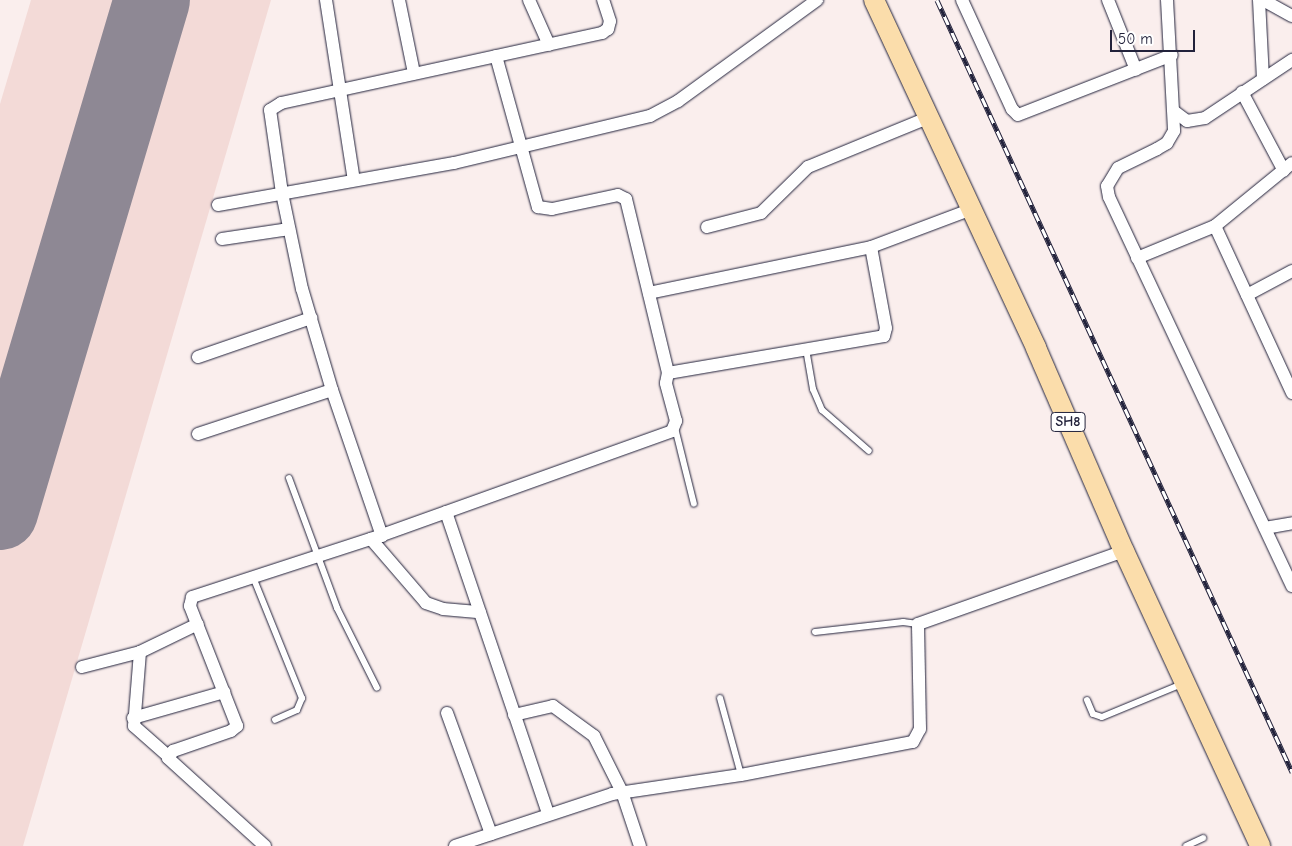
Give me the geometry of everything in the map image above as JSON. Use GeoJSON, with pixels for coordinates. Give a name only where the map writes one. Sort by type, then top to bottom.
{"type":"FeatureCollection","features":[{"type":"Feature","properties":{"kind":"main road","name":"SH8"},"geometry":{"type":"LineString","coordinates":[[874,0],[972,209],[1124,551],[1260,846]]}},
{"type":"Feature","properties":{"kind":"street"},"geometry":{"type":"LineString","coordinates":[[326,0],[354,180]]}},
{"type":"Feature","properties":{"kind":"street"},"geometry":{"type":"LineString","coordinates":[[398,0],[414,74]]}},
{"type":"Feature","properties":{"kind":"street"},"geometry":{"type":"LineString","coordinates":[[529,0],[549,45]]}},
{"type":"Feature","properties":{"kind":"street"},"geometry":{"type":"LineString","coordinates":[[480,612],[443,609],[426,603],[377,537],[311,318],[282,193],[270,110],[276,104],[340,89],[606,32],[610,21],[603,0]]}},
{"type":"Feature","properties":{"kind":"street"},"geometry":{"type":"LineString","coordinates":[[218,205],[520,147],[664,110],[817,0]]}},
{"type":"Feature","properties":{"kind":"street"},"geometry":{"type":"LineString","coordinates":[[962,0],[1015,114],[1024,114],[1172,55]]}},
{"type":"Feature","properties":{"kind":"street"},"geometry":{"type":"LineString","coordinates":[[1108,0],[1136,70]]}},
{"type":"Feature","properties":{"kind":"street"},"geometry":{"type":"LineString","coordinates":[[1167,0],[1172,55],[1174,131],[1166,143],[1118,168],[1107,186],[1108,197],[1292,586]]}},
{"type":"Feature","properties":{"kind":"street"},"geometry":{"type":"LineString","coordinates":[[1263,79],[1261,0],[1292,16]]}},
{"type":"Feature","properties":{"kind":"street"},"geometry":{"type":"LineString","coordinates":[[168,756],[172,751],[236,728],[190,606],[192,596],[377,537],[675,428],[666,383],[668,373],[626,198],[618,195],[542,209],[534,200],[496,56]]}},
{"type":"Feature","properties":{"kind":"street"},"geometry":{"type":"LineString","coordinates":[[1175,112],[1187,121],[1196,121],[1292,60]]}},
{"type":"Feature","properties":{"kind":"street"},"geometry":{"type":"LineString","coordinates":[[1137,258],[1215,226],[1288,167],[1242,92]]}},
{"type":"Feature","properties":{"kind":"street"},"geometry":{"type":"LineString","coordinates":[[707,228],[761,213],[808,167],[930,118]]}},
{"type":"Feature","properties":{"kind":"street"},"geometry":{"type":"LineString","coordinates":[[649,293],[871,247],[972,209]]}},
{"type":"Feature","properties":{"kind":"street"},"geometry":{"type":"LineString","coordinates":[[1215,226],[1292,393]]}},
{"type":"Feature","properties":{"kind":"street"},"geometry":{"type":"LineString","coordinates":[[222,239],[289,228]]}},
{"type":"Feature","properties":{"kind":"street"},"geometry":{"type":"LineString","coordinates":[[668,373],[886,334],[871,247]]}},
{"type":"Feature","properties":{"kind":"street"},"geometry":{"type":"LineString","coordinates":[[1247,295],[1292,271]]}},
{"type":"Feature","properties":{"kind":"street"},"geometry":{"type":"LineString","coordinates":[[198,356],[311,318]]}},
{"type":"Feature","properties":{"kind":"street"},"geometry":{"type":"LineString","coordinates":[[198,434],[332,390]]}},
{"type":"Feature","properties":{"kind":"street"},"geometry":{"type":"LineString","coordinates":[[446,512],[548,814]]}},
{"type":"Feature","properties":{"kind":"street"},"geometry":{"type":"LineString","coordinates":[[1265,528],[1292,523]]}},
{"type":"Feature","properties":{"kind":"street"},"geometry":{"type":"LineString","coordinates":[[455,846],[548,814],[622,792],[741,775],[912,742],[920,729],[918,624],[1124,551]]}},
{"type":"Feature","properties":{"kind":"street"},"geometry":{"type":"LineString","coordinates":[[82,667],[140,652],[198,624]]}},
{"type":"Feature","properties":{"kind":"street"},"geometry":{"type":"LineString","coordinates":[[140,652],[133,718],[136,728],[168,756],[171,763],[265,846]]}},
{"type":"Feature","properties":{"kind":"street"},"geometry":{"type":"LineString","coordinates":[[133,718],[224,692]]}},
{"type":"Feature","properties":{"kind":"street"},"geometry":{"type":"LineString","coordinates":[[514,714],[553,706],[572,717],[601,744],[622,792],[640,846]]}},
{"type":"Feature","properties":{"kind":"street"},"geometry":{"type":"LineString","coordinates":[[447,713],[491,834]]}},
{"type":"Feature","properties":{"kind":"lane"},"geometry":{"type":"LineString","coordinates":[[806,349],[813,389],[822,410],[868,451]]}},
{"type":"Feature","properties":{"kind":"lane"},"geometry":{"type":"LineString","coordinates":[[675,428],[694,504]]}},
{"type":"Feature","properties":{"kind":"lane"},"geometry":{"type":"LineString","coordinates":[[289,478],[337,608],[377,688]]}},
{"type":"Feature","properties":{"kind":"lane"},"geometry":{"type":"LineString","coordinates":[[253,576],[302,698],[298,710],[275,720]]}},
{"type":"Feature","properties":{"kind":"lane"},"geometry":{"type":"LineString","coordinates":[[816,632],[903,622],[918,624]]}},
{"type":"Feature","properties":{"kind":"lane"},"geometry":{"type":"LineString","coordinates":[[1087,700],[1093,714],[1102,717],[1184,683]]}},
{"type":"Feature","properties":{"kind":"lane"},"geometry":{"type":"LineString","coordinates":[[720,698],[741,775]]}},
{"type":"Feature","properties":{"kind":"lane"},"geometry":{"type":"LineString","coordinates":[[1186,846],[1203,838]]}},
{"type":"Feature","properties":{"kind":"shaded area"},"geometry":{"type":"Polygon","coordinates":[[[31,0],[271,0],[23,846],[0,846],[0,104],[31,0]]]}},
{"type":"Feature","properties":{"kind":"runway"},"geometry":{"type":"LineString","coordinates":[[0,512],[152,0]]}},
{"type":"Feature","properties":{"kind":"railway"},"geometry":{"type":"LineString","coordinates":[[937,0],[1292,772]]}}]}
